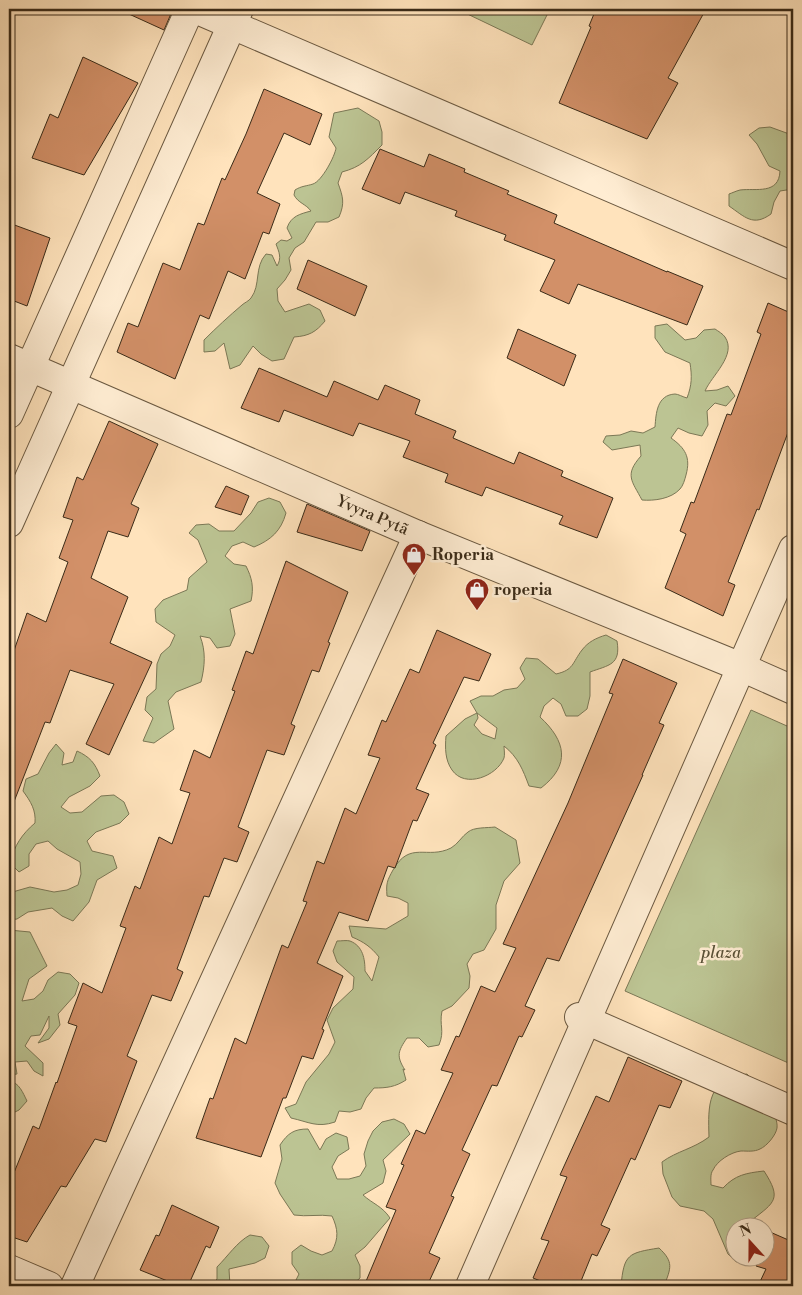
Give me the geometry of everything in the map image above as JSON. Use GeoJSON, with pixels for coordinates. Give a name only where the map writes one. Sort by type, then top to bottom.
{"type":"FeatureCollection","features":[{"type":"Feature","properties":{"kind":"street"},"geometry":{"type":"LineString","coordinates":[[9,414],[19,363],[190,9]]}},
{"type":"Feature","properties":{"kind":"street"},"geometry":{"type":"LineString","coordinates":[[195,9],[235,17],[793,266]]}},
{"type":"Feature","properties":{"kind":"street"},"geometry":{"type":"LineString","coordinates":[[9,524],[235,17]]}},
{"type":"Feature","properties":{"kind":"street","name":"Yvyra Pytã"},"geometry":{"type":"LineString","coordinates":[[19,363],[418,535],[793,690]]}},
{"type":"Feature","properties":{"kind":"street"},"geometry":{"type":"LineString","coordinates":[[75,1286],[418,535]]}},
{"type":"Feature","properties":{"kind":"street"},"geometry":{"type":"LineString","coordinates":[[470,1286],[583,1019],[793,549]]}},
{"type":"Feature","properties":{"kind":"street"},"geometry":{"type":"LineString","coordinates":[[583,1019],[793,1111]]}},
{"type":"Feature","properties":{"kind":"street"},"geometry":{"type":"LineString","coordinates":[[9,1269],[49,1286]]}},
{"type":"Feature","properties":{"kind":"green space"},"geometry":{"type":"Polygon","coordinates":[[[457,9],[550,9],[532,45],[457,9]]]}},
{"type":"Feature","properties":{"kind":"green space"},"geometry":{"type":"Polygon","coordinates":[[[358,108],[379,121],[382,132],[382,145],[364,162],[342,172],[338,183],[343,200],[339,217],[328,222],[316,222],[304,242],[295,248],[289,258],[291,270],[277,289],[278,301],[285,312],[309,304],[320,310],[325,321],[312,333],[294,337],[284,359],[272,361],[253,346],[240,365],[230,369],[224,343],[215,351],[204,352],[204,340],[251,298],[256,287],[262,259],[266,254],[272,255],[277,266],[279,263],[280,258],[276,244],[281,240],[287,241],[292,238],[287,228],[293,218],[311,211],[296,198],[294,195],[295,190],[317,182],[328,168],[335,152],[336,148],[329,137],[334,113],[358,108]]]}},
{"type":"Feature","properties":{"kind":"green space"},"geometry":{"type":"Polygon","coordinates":[[[770,127],[792,135],[793,189],[780,191],[774,202],[771,214],[759,220],[749,219],[729,206],[729,194],[740,190],[766,189],[776,184],[780,171],[769,166],[757,144],[749,135],[759,128],[770,127]]]}},
{"type":"Feature","properties":{"kind":"green space"},"geometry":{"type":"Polygon","coordinates":[[[667,324],[685,340],[696,338],[704,330],[715,329],[724,336],[728,344],[726,358],[705,391],[717,390],[728,386],[735,396],[726,406],[715,403],[707,411],[708,425],[702,436],[678,428],[671,438],[680,445],[687,458],[687,469],[682,486],[667,497],[657,500],[642,500],[631,478],[633,468],[641,456],[640,445],[612,450],[603,442],[606,436],[620,435],[631,431],[643,433],[655,427],[661,401],[669,395],[676,394],[687,398],[691,381],[690,363],[665,352],[655,338],[655,326],[667,324]]]}},
{"type":"Feature","properties":{"kind":"green space"},"geometry":{"type":"Polygon","coordinates":[[[269,498],[280,502],[286,513],[278,530],[270,538],[254,547],[243,542],[232,546],[225,556],[234,564],[246,566],[252,587],[251,601],[230,609],[235,634],[230,646],[217,648],[210,638],[200,636],[204,659],[201,682],[176,692],[168,701],[174,729],[154,743],[143,741],[153,718],[145,710],[147,697],[156,689],[157,664],[161,654],[170,646],[175,635],[156,622],[155,609],[163,600],[187,590],[189,578],[207,562],[198,540],[189,533],[196,525],[209,524],[219,531],[234,531],[251,513],[258,502],[269,498]]]}},
{"type":"Feature","properties":{"kind":"green space"},"geometry":{"type":"Polygon","coordinates":[[[606,635],[617,641],[617,655],[612,663],[590,672],[590,696],[587,709],[578,716],[566,716],[561,704],[553,698],[544,706],[540,717],[555,735],[562,753],[557,771],[541,788],[529,786],[516,759],[504,746],[504,758],[495,770],[488,775],[480,778],[465,779],[458,776],[452,770],[446,754],[446,736],[465,719],[477,713],[470,701],[481,696],[493,696],[504,690],[517,688],[525,679],[520,668],[526,658],[538,659],[556,674],[570,668],[582,650],[592,641],[606,635]],[[477,713],[478,718],[474,725],[482,734],[495,739],[497,728],[477,713]]]}},
{"type":"Feature","properties":{"kind":"green space","name":"plaza"},"geometry":{"type":"Polygon","coordinates":[[[751,710],[787,726],[793,723],[793,1065],[625,991],[751,710]]]}},
{"type":"Feature","properties":{"kind":"green space"},"geometry":{"type":"Polygon","coordinates":[[[56,744],[64,753],[62,765],[73,762],[77,751],[92,761],[100,776],[90,786],[69,797],[61,807],[70,813],[82,812],[101,796],[114,795],[124,802],[129,814],[120,823],[96,832],[87,841],[92,851],[113,856],[117,868],[97,880],[89,902],[73,921],[62,916],[52,908],[28,912],[17,919],[9,920],[9,893],[30,887],[54,892],[67,890],[78,885],[81,874],[80,862],[57,849],[48,841],[36,844],[29,854],[29,866],[19,872],[10,863],[19,841],[35,823],[35,814],[32,806],[23,791],[26,779],[38,774],[56,744]]]}},
{"type":"Feature","properties":{"kind":"green space"},"geometry":{"type":"Polygon","coordinates":[[[495,827],[516,840],[520,863],[504,881],[496,905],[496,929],[484,950],[473,954],[467,964],[470,976],[469,988],[452,1006],[442,1011],[442,1035],[439,1045],[428,1047],[419,1038],[407,1038],[399,1054],[400,1061],[405,1070],[403,1069],[406,1080],[391,1087],[374,1088],[366,1098],[361,1109],[350,1112],[339,1111],[335,1122],[318,1124],[291,1118],[285,1108],[296,1104],[306,1082],[329,1054],[335,1042],[327,1020],[333,1008],[353,989],[354,977],[337,962],[333,951],[337,941],[350,941],[358,946],[364,958],[365,971],[372,981],[379,957],[367,945],[352,937],[349,926],[386,929],[408,916],[408,903],[398,898],[387,896],[388,880],[399,861],[412,853],[442,851],[451,848],[471,830],[495,827]]]}},
{"type":"Feature","properties":{"kind":"green space"},"geometry":{"type":"Polygon","coordinates":[[[9,930],[30,932],[47,966],[29,979],[22,1001],[34,999],[43,991],[48,980],[58,972],[70,974],[79,983],[75,995],[58,1014],[60,1025],[49,1039],[38,1043],[49,1028],[49,1016],[40,1035],[31,1036],[25,1046],[43,1063],[43,1076],[34,1071],[27,1061],[15,1062],[17,1074],[9,1075],[9,930]]]}},
{"type":"Feature","properties":{"kind":"green space"},"geometry":{"type":"Polygon","coordinates":[[[747,1074],[771,1107],[777,1122],[777,1128],[773,1137],[763,1148],[737,1152],[721,1160],[712,1172],[711,1185],[723,1188],[741,1175],[764,1171],[770,1180],[774,1194],[771,1204],[755,1218],[724,1218],[724,1245],[713,1219],[704,1211],[680,1206],[672,1197],[663,1174],[662,1162],[709,1137],[709,1114],[713,1095],[717,1087],[724,1081],[747,1074]]]}},
{"type":"Feature","properties":{"kind":"green space"},"geometry":{"type":"Polygon","coordinates":[[[9,1081],[18,1086],[27,1101],[19,1110],[9,1115],[9,1081]]]}},
{"type":"Feature","properties":{"kind":"green space"},"geometry":{"type":"Polygon","coordinates":[[[394,1119],[404,1124],[410,1134],[383,1160],[386,1171],[383,1183],[363,1195],[381,1208],[390,1218],[365,1247],[355,1255],[360,1266],[360,1278],[351,1286],[293,1286],[299,1274],[292,1264],[292,1252],[301,1245],[322,1255],[332,1251],[337,1234],[332,1216],[294,1215],[280,1194],[275,1183],[282,1159],[280,1145],[292,1132],[303,1129],[308,1129],[320,1150],[326,1139],[336,1133],[347,1137],[349,1149],[338,1156],[332,1167],[337,1179],[349,1179],[360,1176],[366,1166],[364,1154],[373,1131],[382,1122],[394,1119]]]}},
{"type":"Feature","properties":{"kind":"green space"},"geometry":{"type":"Polygon","coordinates":[[[250,1235],[262,1237],[269,1246],[265,1258],[255,1263],[229,1269],[230,1286],[212,1286],[217,1279],[217,1267],[237,1245],[250,1235]]]}},
{"type":"Feature","properties":{"kind":"green space"},"geometry":{"type":"Polygon","coordinates":[[[659,1248],[667,1257],[670,1266],[664,1286],[621,1286],[624,1267],[629,1257],[640,1252],[659,1248]]]}},
{"type":"Feature","properties":{"kind":"building"},"geometry":{"type":"Polygon","coordinates":[[[118,9],[173,9],[164,30],[118,9]]]}},
{"type":"Feature","properties":{"kind":"building"},"geometry":{"type":"Polygon","coordinates":[[[596,9],[706,9],[668,78],[678,83],[647,139],[559,103],[591,27],[589,26],[596,9]]]}},
{"type":"Feature","properties":{"kind":"building"},"geometry":{"type":"Polygon","coordinates":[[[83,57],[138,83],[84,175],[32,158],[50,114],[58,118],[83,57]]]}},
{"type":"Feature","properties":{"kind":"building"},"geometry":{"type":"Polygon","coordinates":[[[264,89],[322,114],[310,145],[284,133],[257,193],[280,204],[269,234],[263,232],[245,279],[228,271],[209,319],[200,315],[175,379],[117,352],[128,323],[138,327],[163,263],[180,270],[198,223],[204,225],[222,178],[225,180],[264,89]]]}},
{"type":"Feature","properties":{"kind":"building"},"geometry":{"type":"Polygon","coordinates":[[[380,149],[424,167],[429,154],[465,169],[464,172],[509,191],[507,194],[557,215],[554,223],[703,286],[687,325],[578,284],[569,304],[540,291],[555,260],[504,240],[506,235],[455,216],[457,211],[405,192],[400,204],[362,189],[380,149]]]}},
{"type":"Feature","properties":{"kind":"building"},"geometry":{"type":"Polygon","coordinates":[[[9,223],[50,238],[27,306],[9,299],[9,223]]]}},
{"type":"Feature","properties":{"kind":"building"},"geometry":{"type":"Polygon","coordinates":[[[308,260],[367,286],[355,316],[297,289],[308,260]]]}},
{"type":"Feature","properties":{"kind":"building"},"geometry":{"type":"Polygon","coordinates":[[[768,303],[793,314],[793,419],[759,510],[757,509],[728,582],[735,585],[723,616],[665,588],[686,534],[680,531],[691,502],[694,503],[727,414],[731,415],[761,334],[757,332],[768,303]]]}},
{"type":"Feature","properties":{"kind":"building"},"geometry":{"type":"Polygon","coordinates":[[[518,329],[576,355],[564,386],[507,358],[518,329]]]}},
{"type":"Feature","properties":{"kind":"building"},"geometry":{"type":"Polygon","coordinates":[[[259,368],[327,397],[334,381],[378,400],[385,385],[420,400],[415,414],[456,431],[453,438],[514,464],[519,452],[563,471],[561,476],[613,498],[597,538],[559,524],[563,516],[486,487],[482,496],[445,482],[448,474],[403,457],[410,441],[359,423],[353,436],[284,410],[279,422],[241,408],[259,368]]]}},
{"type":"Feature","properties":{"kind":"building"},"geometry":{"type":"Polygon","coordinates":[[[109,421],[158,444],[131,504],[139,508],[128,537],[108,531],[91,578],[128,597],[110,643],[152,662],[109,755],[86,744],[114,684],[70,670],[50,723],[45,722],[9,812],[9,665],[27,613],[46,622],[68,562],[59,558],[73,520],[63,517],[77,477],[83,480],[109,421]]]}},
{"type":"Feature","properties":{"kind":"building"},"geometry":{"type":"Polygon","coordinates":[[[226,486],[249,496],[241,515],[215,507],[226,486]]]}},
{"type":"Feature","properties":{"kind":"building"},"geometry":{"type":"Polygon","coordinates":[[[307,504],[370,531],[362,551],[297,532],[307,504]]]}},
{"type":"Feature","properties":{"kind":"building"},"geometry":{"type":"Polygon","coordinates":[[[286,561],[348,592],[328,642],[330,643],[319,672],[312,670],[291,724],[295,726],[284,755],[267,750],[238,827],[249,832],[237,862],[224,858],[209,897],[204,896],[177,969],[183,972],[171,1001],[152,995],[127,1056],[137,1061],[106,1142],[95,1139],[66,1187],[61,1186],[27,1242],[9,1236],[9,1185],[33,1126],[39,1129],[57,1083],[77,1026],[68,1023],[83,983],[102,993],[126,928],[120,926],[135,886],[140,889],[159,837],[172,844],[190,793],[180,790],[194,750],[210,758],[235,691],[232,690],[246,651],[253,654],[286,561]]]}},
{"type":"Feature","properties":{"kind":"building"},"geometry":{"type":"Polygon","coordinates":[[[437,630],[491,654],[479,681],[464,677],[433,743],[436,745],[416,789],[429,794],[417,821],[413,820],[395,868],[388,866],[368,921],[339,912],[317,963],[343,976],[322,1029],[324,1030],[313,1059],[302,1056],[286,1098],[283,1098],[261,1157],[196,1138],[210,1098],[213,1099],[235,1038],[246,1044],[282,945],[288,948],[307,902],[303,901],[317,861],[324,864],[345,808],[356,814],[380,758],[368,755],[382,720],[386,722],[410,669],[419,673],[437,630]]]}},
{"type":"Feature","properties":{"kind":"building"},"geometry":{"type":"Polygon","coordinates":[[[623,659],[677,683],[659,723],[664,725],[559,961],[547,958],[525,1006],[535,1010],[522,1037],[519,1036],[497,1086],[492,1085],[462,1150],[470,1154],[451,1196],[454,1197],[429,1253],[440,1258],[427,1286],[364,1286],[396,1210],[386,1207],[404,1165],[401,1164],[416,1130],[425,1134],[453,1073],[441,1070],[456,1036],[459,1037],[481,986],[495,992],[516,948],[503,944],[568,803],[613,694],[609,693],[623,659]]]}},
{"type":"Feature","properties":{"kind":"building"},"geometry":{"type":"Polygon","coordinates":[[[628,1057],[682,1081],[670,1108],[659,1105],[635,1160],[631,1158],[601,1225],[610,1229],[597,1256],[592,1254],[579,1286],[553,1286],[533,1278],[549,1241],[541,1239],[567,1177],[560,1175],[596,1096],[609,1102],[628,1057]]]}},
{"type":"Feature","properties":{"kind":"building"},"geometry":{"type":"Polygon","coordinates":[[[172,1205],[219,1227],[210,1248],[206,1246],[188,1286],[180,1286],[140,1270],[156,1235],[159,1236],[172,1205]]]}},
{"type":"Feature","properties":{"kind":"building"},"geometry":{"type":"Polygon","coordinates":[[[774,1234],[793,1242],[793,1286],[758,1286],[766,1269],[763,1268],[774,1268],[774,1234]]]}},
{"type":"Feature","properties":{"kind":"place","name":"Roperia"},"geometry":{"type":"Point","coordinates":[414,576]}},
{"type":"Feature","properties":{"kind":"place","name":"roperia"},"geometry":{"type":"Point","coordinates":[477,611]}}]}
